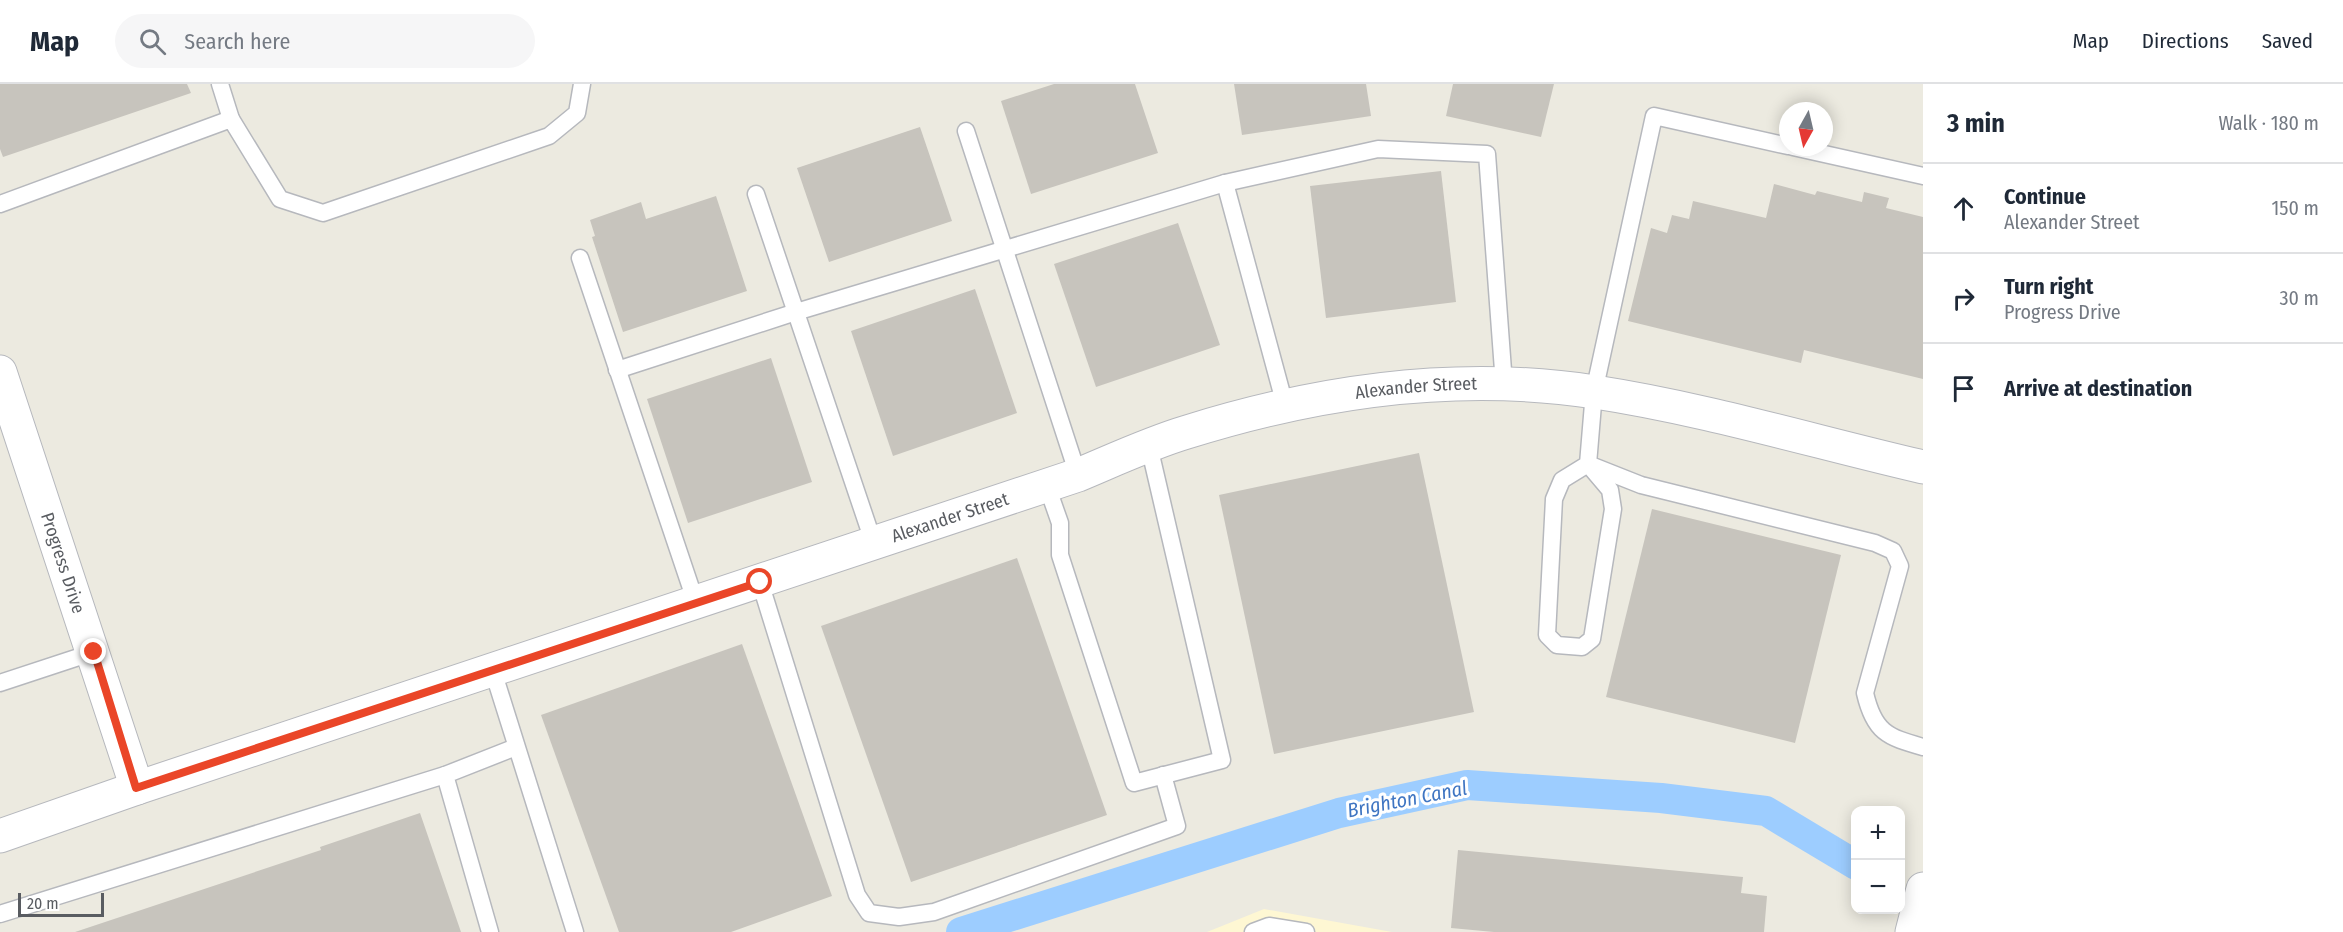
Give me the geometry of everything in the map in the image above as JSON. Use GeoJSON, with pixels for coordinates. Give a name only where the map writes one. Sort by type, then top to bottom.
{"type":"FeatureCollection","features":[{"type":"Feature","properties":{"kind":"street","name":"Progress Drive"},"geometry":{"type":"LineString","coordinates":[[0,372],[94,652],[136,788]]}},
{"type":"Feature","properties":{"kind":"street","name":"Alexander Street"},"geometry":{"type":"LineString","coordinates":[[0,836],[136,788],[1047,486],[1187,432],[1327,396],[1452,384],[1504,384],[1594,392],[1661,405],[1923,468]]}},
{"type":"Feature","properties":{"kind":"street"},"geometry":{"type":"LineString","coordinates":[[1912,932],[1923,889]]}},
{"type":"Feature","properties":{"kind":"lane"},"geometry":{"type":"LineString","coordinates":[[220,84],[231,119],[280,199],[323,213],[549,136],[578,113],[582,84]]}},
{"type":"Feature","properties":{"kind":"lane"},"geometry":{"type":"LineString","coordinates":[[1588,464],[1562,480],[1554,499],[1547,635],[1557,645],[1582,647],[1592,639],[1613,509],[1610,490],[1588,464],[1594,392],[1654,116],[1779,144]]}},
{"type":"Feature","properties":{"kind":"lane"},"geometry":{"type":"LineString","coordinates":[[0,204],[231,119]]}},
{"type":"Feature","properties":{"kind":"lane"},"geometry":{"type":"LineString","coordinates":[[966,131],[1078,475]]}},
{"type":"Feature","properties":{"kind":"lane"},"geometry":{"type":"LineString","coordinates":[[617,370],[796,312],[1006,250],[1152,203],[1225,183],[1378,149],[1487,154],[1504,384]]}},
{"type":"Feature","properties":{"kind":"lane"},"geometry":{"type":"LineString","coordinates":[[1833,156],[1923,176]]}},
{"type":"Feature","properties":{"kind":"lane"},"geometry":{"type":"LineString","coordinates":[[1225,183],[1285,405]]}},
{"type":"Feature","properties":{"kind":"lane"},"geometry":{"type":"LineString","coordinates":[[756,194],[874,544]]}},
{"type":"Feature","properties":{"kind":"lane"},"geometry":{"type":"LineString","coordinates":[[579,258],[696,603]]}},
{"type":"Feature","properties":{"kind":"lane"},"geometry":{"type":"LineString","coordinates":[[1047,486],[1060,523],[1060,555],[1134,783],[1222,760],[1149,446]]}},
{"type":"Feature","properties":{"kind":"lane"},"geometry":{"type":"LineString","coordinates":[[1588,464],[1641,485],[1875,543],[1893,551],[1900,566],[1865,693],[1869,712],[1880,729],[1891,738],[1923,747]]}},
{"type":"Feature","properties":{"kind":"lane"},"geometry":{"type":"LineString","coordinates":[[760,582],[856,896],[869,913],[899,917],[934,912],[1177,826],[1163,775]]}},
{"type":"Feature","properties":{"kind":"lane"},"geometry":{"type":"LineString","coordinates":[[0,683],[94,652]]}},
{"type":"Feature","properties":{"kind":"lane"},"geometry":{"type":"LineString","coordinates":[[493,671],[575,932]]}},
{"type":"Feature","properties":{"kind":"lane"},"geometry":{"type":"LineString","coordinates":[[0,914],[445,775],[516,747]]}},
{"type":"Feature","properties":{"kind":"lane"},"geometry":{"type":"LineString","coordinates":[[445,775],[490,932]]}},
{"type":"Feature","properties":{"kind":"lane"},"geometry":{"type":"LineString","coordinates":[[1253,932],[1269,926],[1305,932]]}},
{"type":"Feature","properties":{"kind":"shaded area"},"geometry":{"type":"Polygon","coordinates":[[[1264,909],[1392,932],[1207,932],[1264,909]]]}},
{"type":"Feature","properties":{"kind":"building"},"geometry":{"type":"Polygon","coordinates":[[[0,84],[187,84],[191,93],[3,157],[0,149],[0,84]]]}},
{"type":"Feature","properties":{"kind":"building"},"geometry":{"type":"Polygon","coordinates":[[[1054,84],[1135,84],[1158,153],[1031,194],[1001,101],[1054,84]]]}},
{"type":"Feature","properties":{"kind":"building"},"geometry":{"type":"Polygon","coordinates":[[[1234,84],[1366,84],[1371,116],[1242,135],[1234,84]]]}},
{"type":"Feature","properties":{"kind":"building"},"geometry":{"type":"Polygon","coordinates":[[[1453,84],[1554,84],[1541,137],[1446,116],[1453,84]]]}},
{"type":"Feature","properties":{"kind":"building"},"geometry":{"type":"Polygon","coordinates":[[[920,127],[952,221],[829,262],[797,168],[920,127]]]}},
{"type":"Feature","properties":{"kind":"building"},"geometry":{"type":"Polygon","coordinates":[[[1441,171],[1456,302],[1326,318],[1310,186],[1441,171]]]}},
{"type":"Feature","properties":{"kind":"building"},"geometry":{"type":"Polygon","coordinates":[[[1774,184],[1815,195],[1817,191],[1862,202],[1864,192],[1889,198],[1886,208],[1923,217],[1923,379],[1804,350],[1801,363],[1628,321],[1651,228],[1667,233],[1672,215],[1689,219],[1693,201],[1766,218],[1774,184]]]}},
{"type":"Feature","properties":{"kind":"building"},"geometry":{"type":"Polygon","coordinates":[[[716,196],[747,291],[623,332],[592,237],[595,236],[590,220],[641,202],[646,219],[716,196]]]}},
{"type":"Feature","properties":{"kind":"building"},"geometry":{"type":"Polygon","coordinates":[[[1178,223],[1220,345],[1096,387],[1054,264],[1178,223]]]}},
{"type":"Feature","properties":{"kind":"building"},"geometry":{"type":"Polygon","coordinates":[[[975,289],[1017,413],[893,456],[851,331],[975,289]]]}},
{"type":"Feature","properties":{"kind":"building"},"geometry":{"type":"Polygon","coordinates":[[[771,358],[812,482],[688,523],[647,399],[771,358]]]}},
{"type":"Feature","properties":{"kind":"building"},"geometry":{"type":"Polygon","coordinates":[[[1419,453],[1474,712],[1274,754],[1219,495],[1419,453]]]}},
{"type":"Feature","properties":{"kind":"building"},"geometry":{"type":"Polygon","coordinates":[[[1652,509],[1841,555],[1795,743],[1606,697],[1652,509]]]}},
{"type":"Feature","properties":{"kind":"building"},"geometry":{"type":"Polygon","coordinates":[[[1017,558],[1107,815],[911,882],[821,626],[1017,558]]]}},
{"type":"Feature","properties":{"kind":"building"},"geometry":{"type":"Polygon","coordinates":[[[742,644],[832,896],[731,932],[619,932],[541,715],[742,644]]]}},
{"type":"Feature","properties":{"kind":"building"},"geometry":{"type":"Polygon","coordinates":[[[420,813],[461,932],[75,932],[321,850],[320,847],[420,813]]]}},
{"type":"Feature","properties":{"kind":"building"},"geometry":{"type":"Polygon","coordinates":[[[1458,850],[1743,877],[1741,893],[1767,896],[1764,932],[1494,932],[1451,928],[1458,850]]]}},
{"type":"Feature","properties":{"kind":"waterway","name":"Brighton Canal"},"geometry":{"type":"LineString","coordinates":[[961,932],[1339,813],[1467,785],[1661,798],[1766,811],[1851,862]]}},
{"type":"Feature","properties":{"kind":"route"},"geometry":{"type":"LineString","coordinates":[[94,652],[136,788],[760,582]]}}]}
